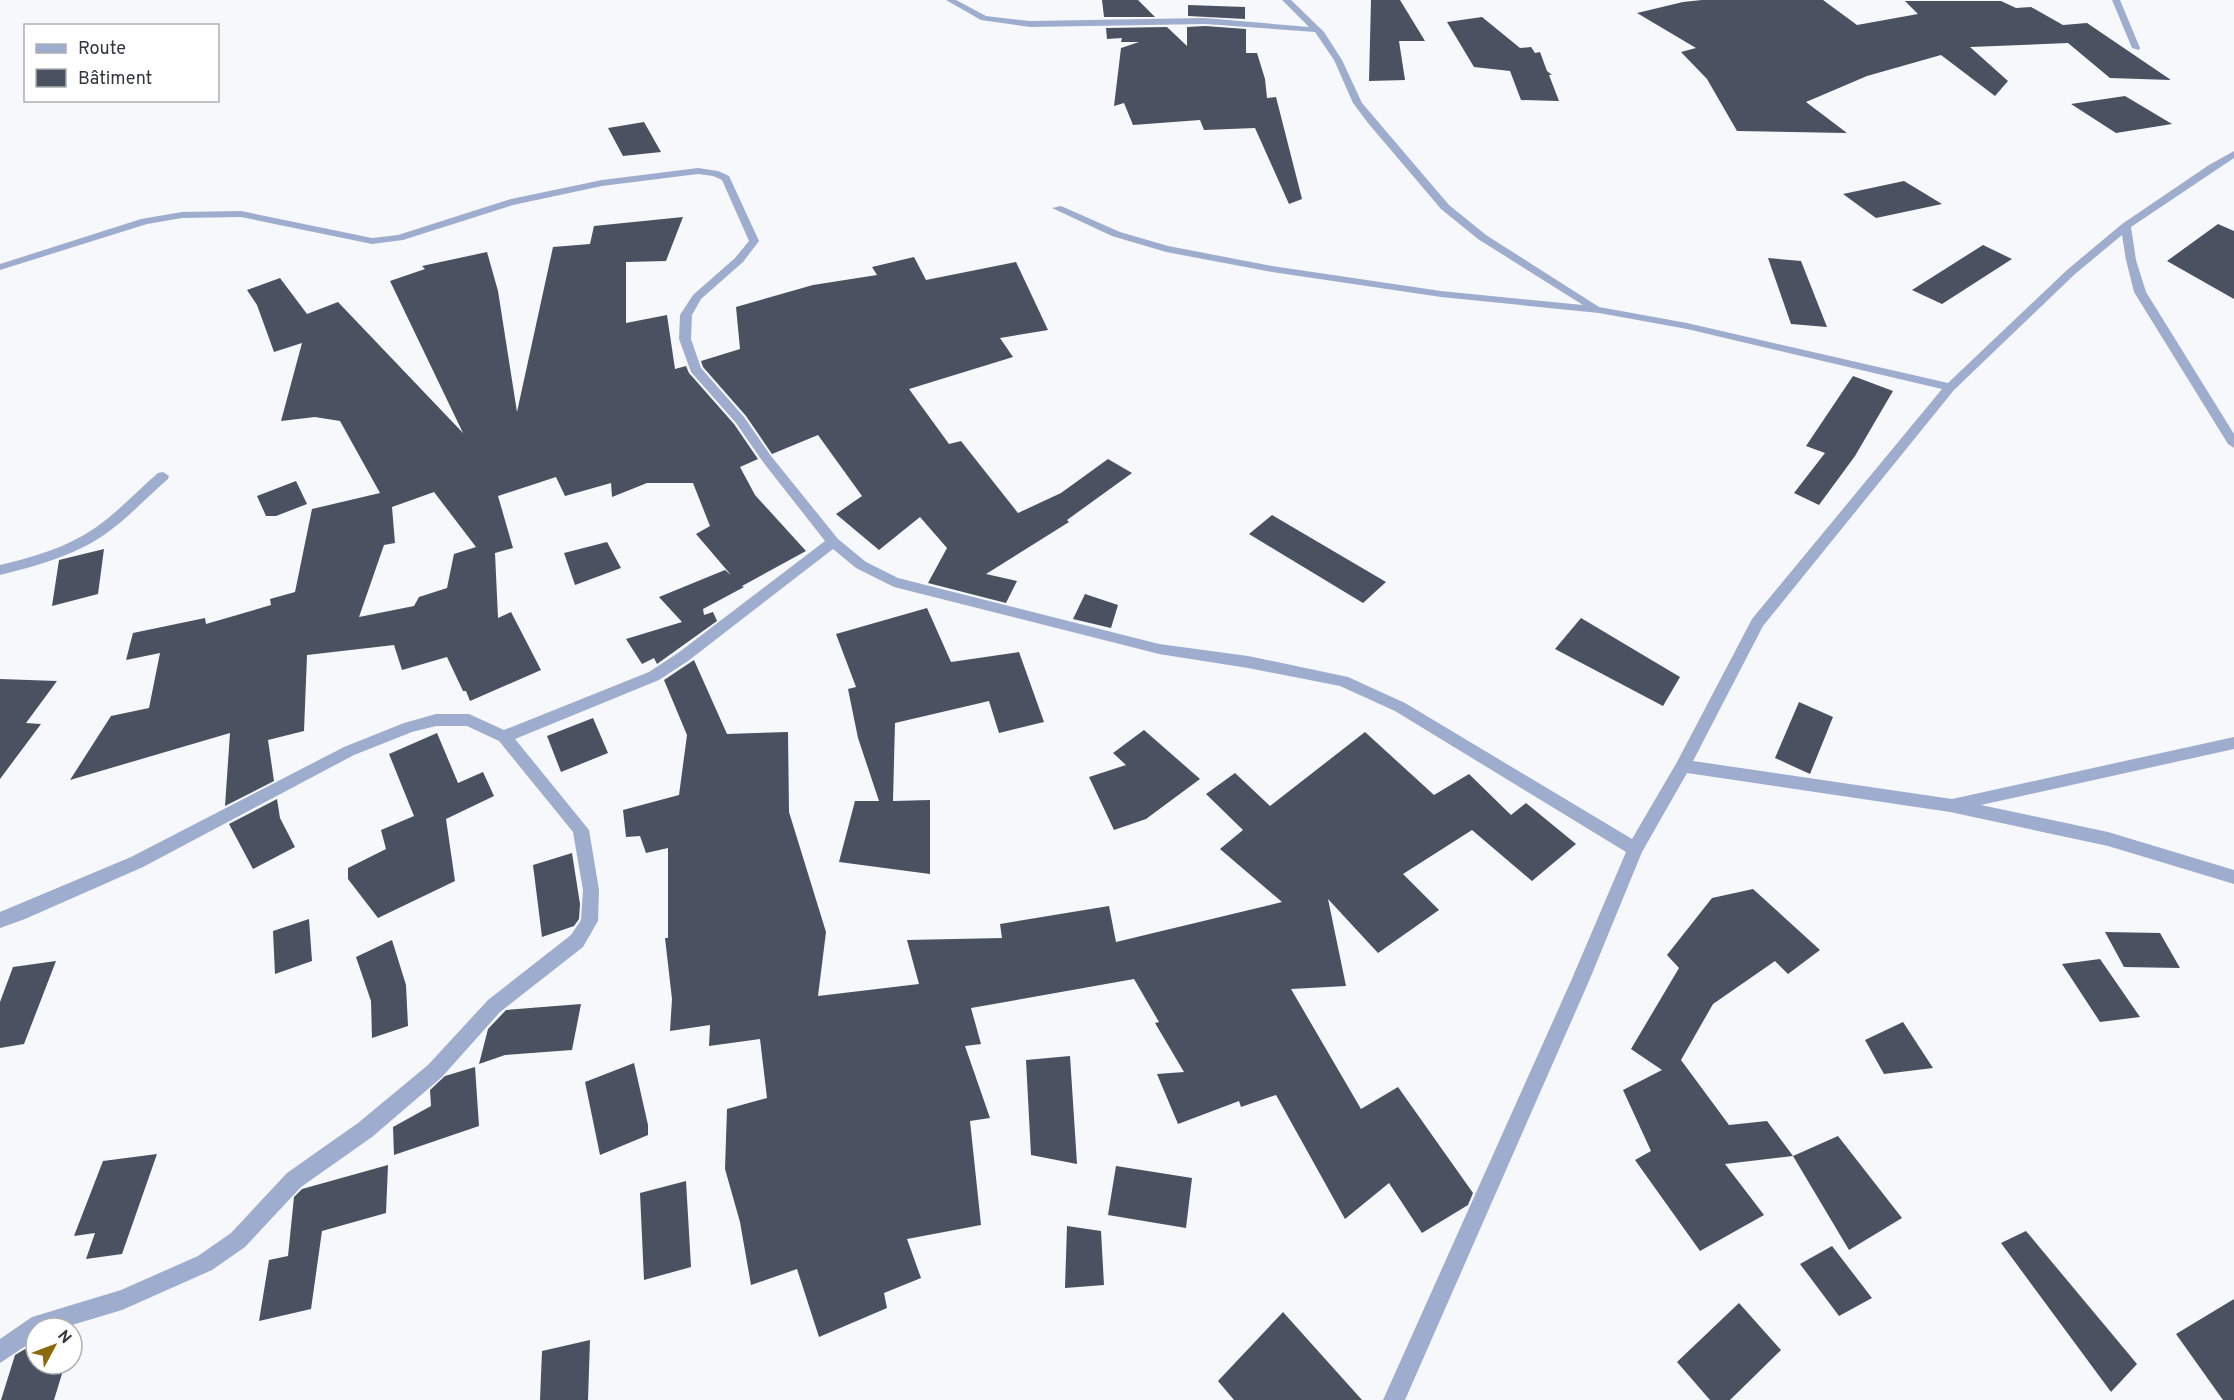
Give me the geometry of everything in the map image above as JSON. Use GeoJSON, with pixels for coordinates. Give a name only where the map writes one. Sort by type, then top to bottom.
{"type":"FeatureCollection","features":[{"type":"Feature","properties":{"kind":"street"},"geometry":{"type":"LineString","coordinates":[[950,0],[984,18],[1019,23],[1205,21],[1316,30]]}},
{"type":"Feature","properties":{"kind":"street"},"geometry":{"type":"LineString","coordinates":[[1286,0],[1316,30],[1338,60],[1358,103],[1371,122],[1404,157],[1444,207],[1482,237],[1599,310]]}},
{"type":"Feature","properties":{"kind":"street"},"geometry":{"type":"LineString","coordinates":[[2115,0],[2136,48]]}},
{"type":"Feature","properties":{"kind":"street"},"geometry":{"type":"LineString","coordinates":[[1394,1400],[1562,1023],[1635,849],[1683,766],[1757,623],[1950,387],[2071,272],[2126,226],[2234,154]]}},
{"type":"Feature","properties":{"kind":"street"},"geometry":{"type":"LineString","coordinates":[[0,267],[145,221],[182,215],[241,214],[372,241],[399,238],[511,202],[602,183],[698,171],[715,173],[726,177],[754,241],[739,260],[697,297],[686,315],[685,339],[695,369],[740,420],[767,459],[833,542],[861,565],[894,582],[1159,649],[1248,662],[1343,681],[1400,707],[1635,849]]}},
{"type":"Feature","properties":{"kind":"street"},"geometry":{"type":"LineString","coordinates":[[1057,208],[1143,243],[1272,269],[1441,294],[1599,310],[1687,326],[1950,387]]}},
{"type":"Feature","properties":{"kind":"street"},"geometry":{"type":"LineString","coordinates":[[2126,226],[2131,260],[2140,292],[2234,444]]}},
{"type":"Feature","properties":{"kind":"street"},"geometry":{"type":"LineString","coordinates":[[0,570],[33,563],[65,550],[99,531],[163,476]]}},
{"type":"Feature","properties":{"kind":"street"},"geometry":{"type":"LineString","coordinates":[[504,737],[654,676],[683,657],[833,542]]}},
{"type":"Feature","properties":{"kind":"street"},"geometry":{"type":"LineString","coordinates":[[0,920],[19,914],[137,862],[348,751],[409,727],[436,720],[469,720],[504,737],[580,830],[591,890],[589,921],[577,941],[494,1006],[435,1071],[365,1130],[294,1180],[238,1240],[206,1263],[122,1300],[39,1324],[0,1352]]}},
{"type":"Feature","properties":{"kind":"street"},"geometry":{"type":"LineString","coordinates":[[1950,805],[2234,742]]}},
{"type":"Feature","properties":{"kind":"street"},"geometry":{"type":"LineString","coordinates":[[1683,766],[1950,805],[2108,839],[2234,877]]}},
{"type":"Feature","properties":{"kind":"building"},"geometry":{"type":"Polygon","coordinates":[[[1102,0],[1138,0],[1155,17],[1104,17],[1102,0]]]}},
{"type":"Feature","properties":{"kind":"building"},"geometry":{"type":"Polygon","coordinates":[[[1371,0],[1400,0],[1425,41],[1399,41],[1405,80],[1369,81],[1371,0]]]}},
{"type":"Feature","properties":{"kind":"building"},"geometry":{"type":"Polygon","coordinates":[[[1702,0],[1823,0],[1857,25],[1918,14],[1905,1],[2001,1],[2016,8],[2031,7],[2063,25],[2087,23],[2171,80],[2110,78],[2068,43],[1970,47],[2008,81],[1995,96],[1941,55],[1867,76],[1806,102],[1847,133],[1737,131],[1707,79],[1681,52],[1696,48],[1637,13],[1702,0]]]}},
{"type":"Feature","properties":{"kind":"building"},"geometry":{"type":"Polygon","coordinates":[[[1188,5],[1245,7],[1245,19],[1188,16],[1188,5]]]}},
{"type":"Feature","properties":{"kind":"building"},"geometry":{"type":"Polygon","coordinates":[[[1482,17],[1520,48],[1531,47],[1535,53],[1540,52],[1547,71],[1552,75],[1549,75],[1559,101],[1521,100],[1510,71],[1474,67],[1447,22],[1482,17]]]}},
{"type":"Feature","properties":{"kind":"building"},"geometry":{"type":"Polygon","coordinates":[[[1167,27],[1187,46],[1187,27],[1246,29],[1246,53],[1257,53],[1265,79],[1267,98],[1276,97],[1302,199],[1289,204],[1255,128],[1204,130],[1200,120],[1133,125],[1124,103],[1114,106],[1121,48],[1139,42],[1121,42],[1122,38],[1107,39],[1106,28],[1167,27]]]}},
{"type":"Feature","properties":{"kind":"building"},"geometry":{"type":"Polygon","coordinates":[[[2125,96],[2172,124],[2116,133],[2071,104],[2125,96]]]}},
{"type":"Feature","properties":{"kind":"building"},"geometry":{"type":"Polygon","coordinates":[[[644,122],[661,152],[623,156],[608,128],[644,122]]]}},
{"type":"Feature","properties":{"kind":"building"},"geometry":{"type":"Polygon","coordinates":[[[1904,181],[1942,204],[1876,218],[1843,194],[1904,181]]]}},
{"type":"Feature","properties":{"kind":"building"},"geometry":{"type":"Polygon","coordinates":[[[683,217],[666,261],[626,262],[626,323],[667,315],[675,369],[686,366],[689,373],[734,424],[758,459],[740,467],[755,495],[806,551],[703,609],[704,615],[713,612],[717,621],[657,664],[654,658],[642,664],[626,639],[682,622],[659,597],[725,570],[731,575],[696,534],[710,526],[693,483],[647,483],[612,497],[611,483],[565,496],[556,477],[498,496],[513,548],[495,553],[498,618],[511,612],[541,670],[470,701],[447,657],[402,670],[394,645],[307,655],[304,731],[268,740],[274,781],[225,806],[230,733],[70,780],[111,716],[149,708],[160,653],[126,660],[133,633],[205,618],[206,624],[271,605],[270,599],[295,592],[312,509],[380,493],[340,421],[315,417],[281,421],[302,343],[274,352],[257,305],[247,290],[280,278],[307,314],[338,302],[463,433],[390,281],[425,269],[422,266],[487,252],[498,291],[517,412],[553,247],[590,244],[594,226],[683,217]],[[434,492],[392,507],[395,543],[384,545],[359,617],[414,606],[419,597],[447,588],[454,554],[476,547],[434,492]]]}},
{"type":"Feature","properties":{"kind":"building"},"geometry":{"type":"Polygon","coordinates":[[[2218,224],[2234,231],[2234,299],[2167,261],[2218,224]]]}},
{"type":"Feature","properties":{"kind":"building"},"geometry":{"type":"Polygon","coordinates":[[[1983,245],[2012,259],[1942,304],[1912,290],[1983,245]]]}},
{"type":"Feature","properties":{"kind":"building"},"geometry":{"type":"Polygon","coordinates":[[[914,257],[926,280],[1016,262],[1048,330],[1000,338],[1013,357],[909,389],[949,444],[961,441],[1018,513],[1061,493],[1108,459],[1132,473],[1067,520],[1069,522],[986,574],[1017,581],[1006,603],[928,583],[947,548],[920,517],[879,550],[836,514],[862,496],[818,435],[772,454],[746,416],[703,367],[701,361],[740,349],[736,307],[813,285],[877,275],[872,267],[914,257]]]}},
{"type":"Feature","properties":{"kind":"building"},"geometry":{"type":"Polygon","coordinates":[[[1768,258],[1801,261],[1827,327],[1791,324],[1768,258]]]}},
{"type":"Feature","properties":{"kind":"building"},"geometry":{"type":"Polygon","coordinates":[[[1853,376],[1893,391],[1855,456],[1819,505],[1794,493],[1825,453],[1806,446],[1853,376]]]}},
{"type":"Feature","properties":{"kind":"building"},"geometry":{"type":"Polygon","coordinates":[[[296,481],[307,504],[276,516],[266,516],[257,496],[296,481]]]}},
{"type":"Feature","properties":{"kind":"building"},"geometry":{"type":"Polygon","coordinates":[[[1272,515],[1386,582],[1363,603],[1249,534],[1272,515]]]}},
{"type":"Feature","properties":{"kind":"building"},"geometry":{"type":"Polygon","coordinates":[[[607,542],[621,568],[575,585],[564,553],[607,542]]]}},
{"type":"Feature","properties":{"kind":"building"},"geometry":{"type":"Polygon","coordinates":[[[104,549],[98,594],[52,606],[59,560],[104,549]]]}},
{"type":"Feature","properties":{"kind":"building"},"geometry":{"type":"Polygon","coordinates":[[[1085,594],[1118,605],[1111,628],[1073,619],[1085,594]]]}},
{"type":"Feature","properties":{"kind":"building"},"geometry":{"type":"Polygon","coordinates":[[[927,608],[951,662],[1019,652],[1044,722],[999,733],[989,701],[895,723],[893,801],[930,800],[930,874],[839,862],[855,801],[879,801],[858,738],[848,689],[856,687],[836,634],[927,608]]]}},
{"type":"Feature","properties":{"kind":"building"},"geometry":{"type":"Polygon","coordinates":[[[1581,618],[1680,677],[1663,706],[1555,649],[1581,618]]]}},
{"type":"Feature","properties":{"kind":"building"},"geometry":{"type":"Polygon","coordinates":[[[694,660],[727,734],[788,732],[789,812],[826,932],[818,996],[919,984],[907,940],[1002,938],[1000,924],[1109,906],[1116,942],[1282,902],[1220,849],[1243,830],[1206,794],[1235,773],[1270,806],[1365,732],[1434,795],[1469,774],[1511,815],[1526,803],[1576,844],[1532,881],[1472,830],[1403,874],[1439,910],[1378,953],[1328,899],[1346,986],[1291,989],[1361,1109],[1398,1087],[1473,1193],[1468,1205],[1422,1233],[1389,1183],[1345,1219],[1276,1095],[1241,1107],[1239,1101],[1178,1124],[1157,1074],[1184,1072],[1155,1023],[1159,1022],[1134,979],[971,1008],[981,1044],[965,1046],[990,1118],[970,1121],[981,1225],[907,1239],[921,1278],[884,1293],[887,1308],[819,1337],[797,1269],[751,1285],[740,1222],[725,1169],[727,1109],[767,1098],[760,1039],[709,1046],[710,1025],[670,1031],[672,999],[665,938],[668,938],[668,848],[646,853],[640,836],[626,837],[623,810],[679,795],[687,735],[664,680],[694,660]]]}},
{"type":"Feature","properties":{"kind":"building"},"geometry":{"type":"Polygon","coordinates":[[[0,679],[57,681],[26,723],[41,724],[0,779],[0,679]]]}},
{"type":"Feature","properties":{"kind":"building"},"geometry":{"type":"Polygon","coordinates":[[[1799,702],[1833,717],[1810,774],[1775,758],[1799,702]]]}},
{"type":"Feature","properties":{"kind":"building"},"geometry":{"type":"Polygon","coordinates":[[[593,718],[608,753],[561,772],[547,736],[593,718]]]}},
{"type":"Feature","properties":{"kind":"building"},"geometry":{"type":"Polygon","coordinates":[[[1144,730],[1200,779],[1146,819],[1114,830],[1089,777],[1126,765],[1113,753],[1144,730]]]}},
{"type":"Feature","properties":{"kind":"building"},"geometry":{"type":"Polygon","coordinates":[[[437,733],[458,783],[483,772],[494,796],[446,819],[455,881],[378,918],[348,879],[348,868],[386,849],[381,830],[414,816],[389,754],[437,733]]]}},
{"type":"Feature","properties":{"kind":"building"},"geometry":{"type":"Polygon","coordinates":[[[277,799],[280,818],[295,847],[253,869],[229,824],[277,799]]]}},
{"type":"Feature","properties":{"kind":"building"},"geometry":{"type":"Polygon","coordinates":[[[572,853],[580,904],[579,919],[574,926],[542,937],[533,865],[572,853]]]}},
{"type":"Feature","properties":{"kind":"building"},"geometry":{"type":"Polygon","coordinates":[[[1753,889],[1820,950],[1788,974],[1775,961],[1713,1004],[1681,1060],[1729,1125],[1767,1121],[1793,1156],[1725,1164],[1764,1215],[1700,1251],[1635,1160],[1651,1151],[1623,1090],[1662,1070],[1631,1049],[1679,968],[1667,955],[1712,898],[1753,889]]]}},
{"type":"Feature","properties":{"kind":"building"},"geometry":{"type":"Polygon","coordinates":[[[309,919],[312,961],[275,974],[273,931],[309,919]]]}},
{"type":"Feature","properties":{"kind":"building"},"geometry":{"type":"Polygon","coordinates":[[[2105,932],[2160,933],[2180,968],[2124,967],[2105,932]]]}},
{"type":"Feature","properties":{"kind":"building"},"geometry":{"type":"Polygon","coordinates":[[[392,940],[406,985],[408,1026],[372,1038],[371,1001],[356,957],[392,940]]]}},
{"type":"Feature","properties":{"kind":"building"},"geometry":{"type":"Polygon","coordinates":[[[2100,959],[2140,1017],[2100,1022],[2062,964],[2100,959]]]}},
{"type":"Feature","properties":{"kind":"building"},"geometry":{"type":"Polygon","coordinates":[[[56,961],[24,1044],[0,1048],[0,1002],[13,967],[56,961]]]}},
{"type":"Feature","properties":{"kind":"building"},"geometry":{"type":"Polygon","coordinates":[[[581,1004],[572,1050],[505,1055],[479,1064],[488,1029],[506,1010],[581,1004]]]}},
{"type":"Feature","properties":{"kind":"building"},"geometry":{"type":"Polygon","coordinates":[[[1903,1022],[1933,1068],[1884,1074],[1865,1040],[1903,1022]]]}},
{"type":"Feature","properties":{"kind":"building"},"geometry":{"type":"Polygon","coordinates":[[[1070,1056],[1077,1164],[1031,1155],[1026,1060],[1070,1056]]]}},
{"type":"Feature","properties":{"kind":"building"},"geometry":{"type":"Polygon","coordinates":[[[634,1063],[648,1125],[648,1135],[600,1155],[585,1082],[634,1063]]]}},
{"type":"Feature","properties":{"kind":"building"},"geometry":{"type":"Polygon","coordinates":[[[475,1067],[479,1126],[394,1155],[393,1127],[431,1106],[430,1090],[445,1076],[475,1067]]]}},
{"type":"Feature","properties":{"kind":"building"},"geometry":{"type":"Polygon","coordinates":[[[1838,1136],[1902,1218],[1849,1250],[1793,1156],[1838,1136]]]}},
{"type":"Feature","properties":{"kind":"building"},"geometry":{"type":"Polygon","coordinates":[[[157,1154],[122,1254],[86,1259],[95,1233],[74,1236],[103,1161],[157,1154]]]}},
{"type":"Feature","properties":{"kind":"building"},"geometry":{"type":"Polygon","coordinates":[[[388,1165],[386,1213],[322,1231],[311,1309],[259,1321],[269,1260],[288,1256],[294,1197],[302,1189],[388,1165]]]}},
{"type":"Feature","properties":{"kind":"building"},"geometry":{"type":"Polygon","coordinates":[[[1116,1166],[1192,1178],[1186,1228],[1108,1215],[1116,1166]]]}},
{"type":"Feature","properties":{"kind":"building"},"geometry":{"type":"Polygon","coordinates":[[[686,1181],[691,1267],[644,1280],[640,1193],[686,1181]]]}},
{"type":"Feature","properties":{"kind":"building"},"geometry":{"type":"Polygon","coordinates":[[[1067,1226],[1101,1231],[1104,1285],[1065,1288],[1067,1226]]]}},
{"type":"Feature","properties":{"kind":"building"},"geometry":{"type":"Polygon","coordinates":[[[2026,1231],[2137,1364],[2111,1392],[2001,1243],[2026,1231]]]}},
{"type":"Feature","properties":{"kind":"building"},"geometry":{"type":"Polygon","coordinates":[[[1832,1246],[1872,1298],[1839,1316],[1800,1264],[1832,1246]]]}},
{"type":"Feature","properties":{"kind":"building"},"geometry":{"type":"Polygon","coordinates":[[[2234,1299],[2234,1400],[2223,1400],[2176,1334],[2234,1299]]]}},
{"type":"Feature","properties":{"kind":"building"},"geometry":{"type":"Polygon","coordinates":[[[1739,1303],[1781,1350],[1730,1400],[1710,1400],[1677,1362],[1739,1303]]]}},
{"type":"Feature","properties":{"kind":"building"},"geometry":{"type":"Polygon","coordinates":[[[1283,1312],[1362,1400],[1234,1400],[1218,1381],[1283,1312]]]}},
{"type":"Feature","properties":{"kind":"building"},"geometry":{"type":"Polygon","coordinates":[[[590,1340],[588,1400],[540,1400],[542,1351],[590,1340]]]}},
{"type":"Feature","properties":{"kind":"building"},"geometry":{"type":"Polygon","coordinates":[[[24,1350],[24,1376],[61,1376],[54,1400],[1,1400],[15,1355],[24,1350]]]}}]}
